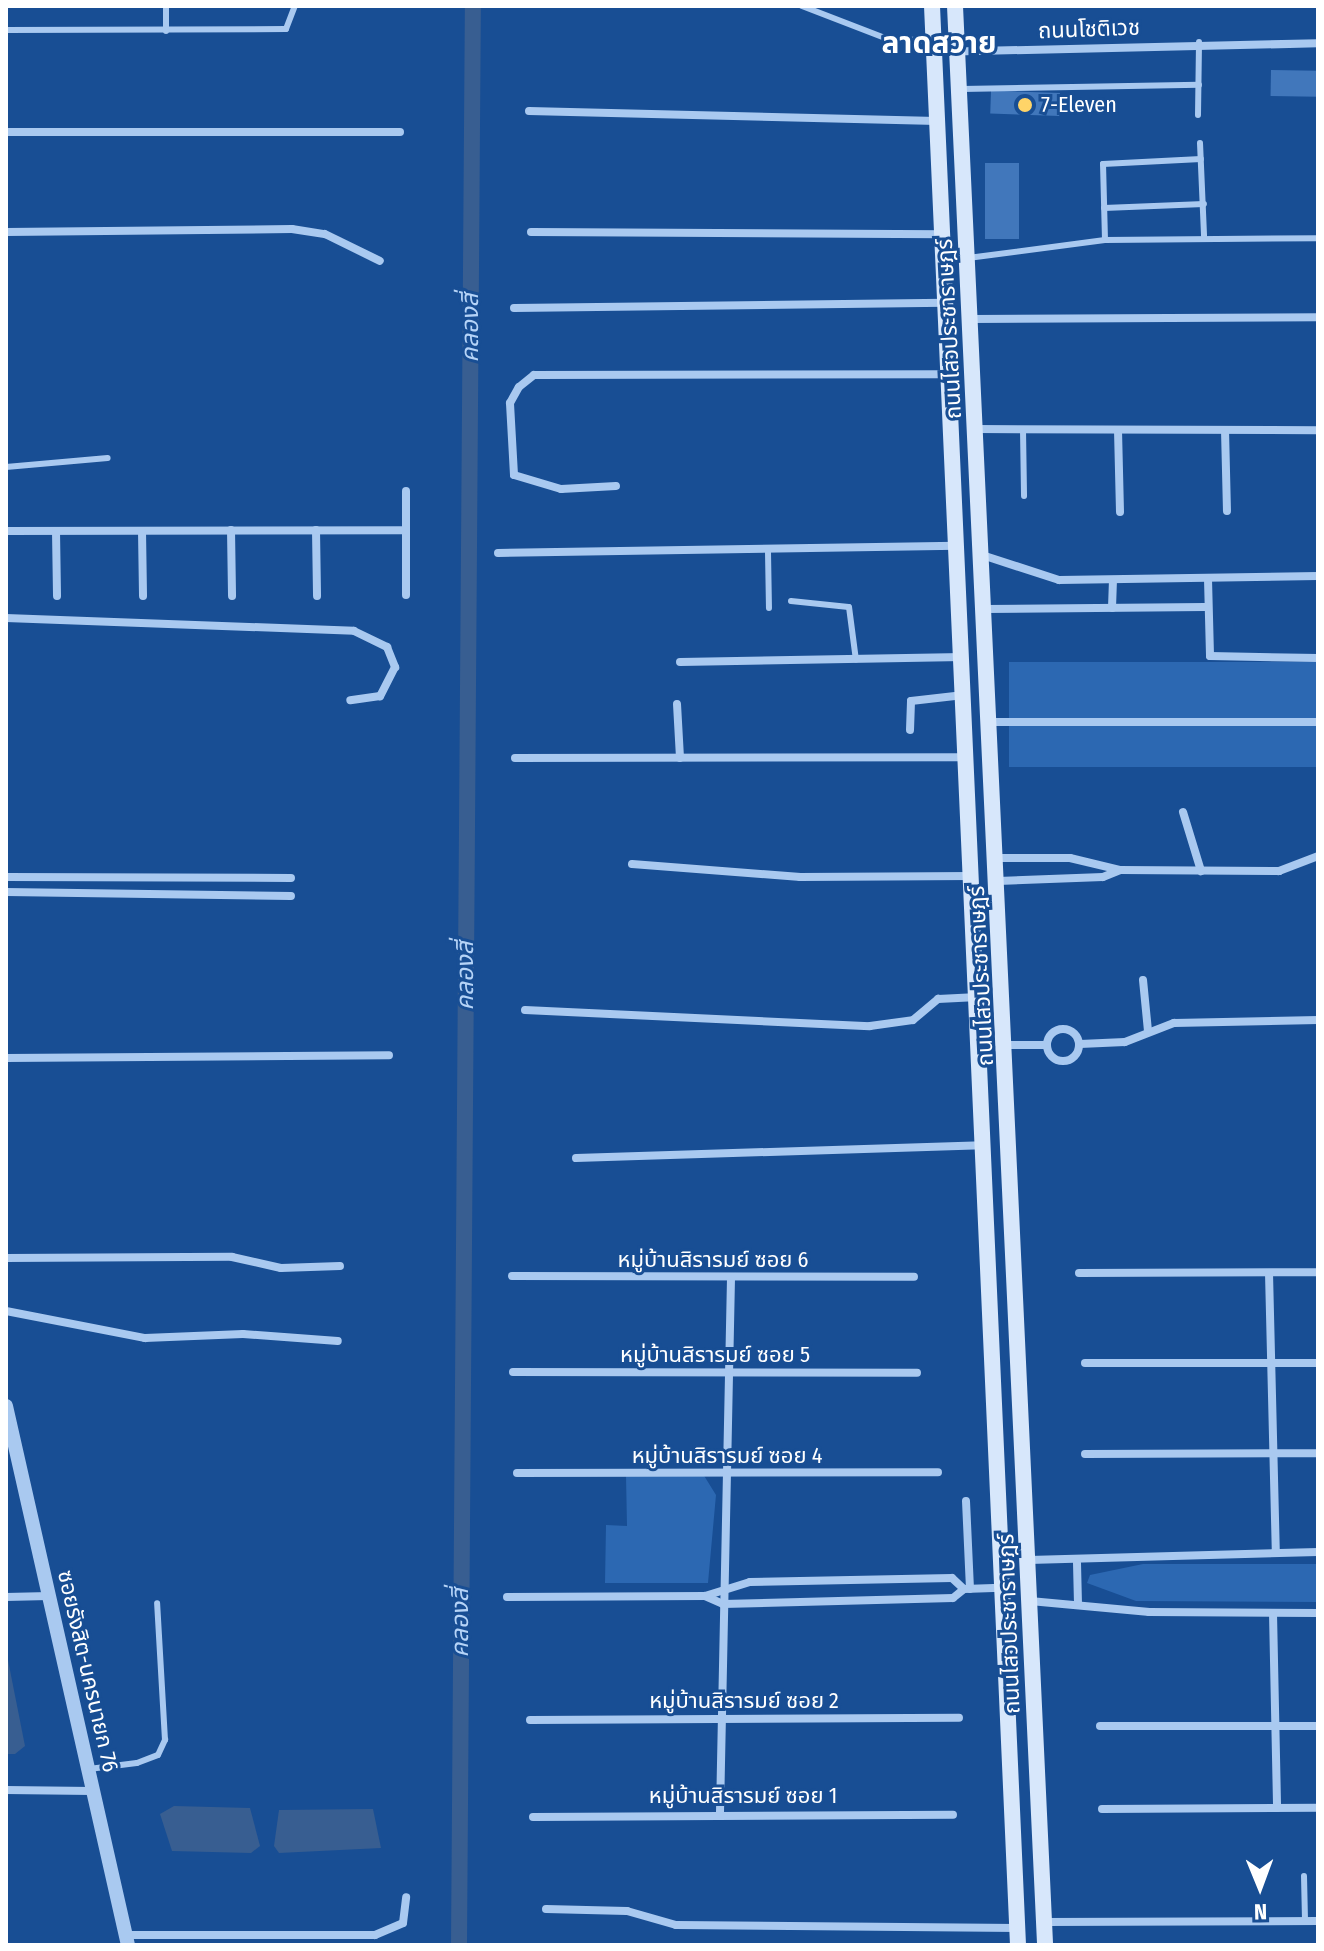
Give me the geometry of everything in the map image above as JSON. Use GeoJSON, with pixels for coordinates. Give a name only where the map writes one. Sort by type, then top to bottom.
{"type":"FeatureCollection","features":[{"type":"Feature","properties":{"kind":"main road","name":"ถนนไสวประชาราษฎร์"},"geometry":{"type":"LineString","coordinates":[[932,6],[979,997],[982,1145],[1018,1936]]}},
{"type":"Feature","properties":{"kind":"main road","name":"ถนนไสวประชาราษฎร์"},"geometry":{"type":"LineString","coordinates":[[955,6],[1006,1045],[1045,1945]]}},
{"type":"Feature","properties":{"kind":"main road"},"geometry":{"type":"LineString","coordinates":[[992,1384],[1021,1382]]}},
{"type":"Feature","properties":{"kind":"street","name":"ถนนโชติเวช"},"geometry":{"type":"LineString","coordinates":[[934,47],[958,52],[1199,42],[1318,43]]}},
{"type":"Feature","properties":{"kind":"street"},"geometry":{"type":"LineString","coordinates":[[529,111],[938,121]]}},
{"type":"Feature","properties":{"kind":"street"},"geometry":{"type":"LineString","coordinates":[[6,132],[400,132]]}},
{"type":"Feature","properties":{"kind":"street"},"geometry":{"type":"LineString","coordinates":[[6,232],[292,229],[325,234],[380,261]]}},
{"type":"Feature","properties":{"kind":"street"},"geometry":{"type":"LineString","coordinates":[[531,232],[943,234]]}},
{"type":"Feature","properties":{"kind":"street"},"geometry":{"type":"LineString","coordinates":[[514,308],[946,303]]}},
{"type":"Feature","properties":{"kind":"street"},"geometry":{"type":"LineString","coordinates":[[971,319],[1318,317]]}},
{"type":"Feature","properties":{"kind":"street"},"geometry":{"type":"LineString","coordinates":[[616,486],[561,489],[514,475],[510,403],[519,387],[534,375],[949,373]]}},
{"type":"Feature","properties":{"kind":"street"},"geometry":{"type":"LineString","coordinates":[[976,429],[1318,430]]}},
{"type":"Feature","properties":{"kind":"street"},"geometry":{"type":"LineString","coordinates":[[1118,430],[1120,512]]}},
{"type":"Feature","properties":{"kind":"street"},"geometry":{"type":"LineString","coordinates":[[1225,430],[1227,511]]}},
{"type":"Feature","properties":{"kind":"street"},"geometry":{"type":"LineString","coordinates":[[406,491],[406,595]]}},
{"type":"Feature","properties":{"kind":"street"},"geometry":{"type":"LineString","coordinates":[[231,530],[232,596]]}},
{"type":"Feature","properties":{"kind":"street"},"geometry":{"type":"LineString","coordinates":[[316,530],[317,596]]}},
{"type":"Feature","properties":{"kind":"street"},"geometry":{"type":"LineString","coordinates":[[6,531],[405,530]]}},
{"type":"Feature","properties":{"kind":"street"},"geometry":{"type":"LineString","coordinates":[[56,531],[57,596]]}},
{"type":"Feature","properties":{"kind":"street"},"geometry":{"type":"LineString","coordinates":[[142,531],[143,596]]}},
{"type":"Feature","properties":{"kind":"street"},"geometry":{"type":"LineString","coordinates":[[498,553],[768,552],[958,546]]}},
{"type":"Feature","properties":{"kind":"street"},"geometry":{"type":"LineString","coordinates":[[982,555],[1051,578],[1113,581],[1318,576]]}},
{"type":"Feature","properties":{"kind":"street"},"geometry":{"type":"LineString","coordinates":[[1208,579],[1205,607],[1210,656],[1318,658]]}},
{"type":"Feature","properties":{"kind":"street"},"geometry":{"type":"LineString","coordinates":[[1112,608],[1113,581]]}},
{"type":"Feature","properties":{"kind":"street"},"geometry":{"type":"LineString","coordinates":[[985,609],[1205,607]]}},
{"type":"Feature","properties":{"kind":"street"},"geometry":{"type":"LineString","coordinates":[[6,618],[354,631],[387,647],[395,667],[380,696],[350,700]]}},
{"type":"Feature","properties":{"kind":"street"},"geometry":{"type":"LineString","coordinates":[[680,662],[963,657]]}},
{"type":"Feature","properties":{"kind":"street"},"geometry":{"type":"LineString","coordinates":[[910,730],[911,701],[964,695]]}},
{"type":"Feature","properties":{"kind":"street"},"geometry":{"type":"LineString","coordinates":[[677,704],[680,758]]}},
{"type":"Feature","properties":{"kind":"street"},"geometry":{"type":"LineString","coordinates":[[990,722],[1318,722]]}},
{"type":"Feature","properties":{"kind":"street"},"geometry":{"type":"LineString","coordinates":[[515,758],[967,757]]}},
{"type":"Feature","properties":{"kind":"street"},"geometry":{"type":"LineString","coordinates":[[1183,812],[1201,871]]}},
{"type":"Feature","properties":{"kind":"street"},"geometry":{"type":"LineString","coordinates":[[997,858],[1070,858],[1120,870],[1279,871],[1318,856]]}},
{"type":"Feature","properties":{"kind":"street"},"geometry":{"type":"LineString","coordinates":[[632,864],[800,877],[973,876]]}},
{"type":"Feature","properties":{"kind":"street"},"geometry":{"type":"LineString","coordinates":[[998,881],[1103,877],[1120,870]]}},
{"type":"Feature","properties":{"kind":"street"},"geometry":{"type":"LineString","coordinates":[[6,877],[291,878]]}},
{"type":"Feature","properties":{"kind":"street"},"geometry":{"type":"LineString","coordinates":[[6,892],[291,896]]}},
{"type":"Feature","properties":{"kind":"street"},"geometry":{"type":"LineString","coordinates":[[1143,980],[1148,1031]]}},
{"type":"Feature","properties":{"kind":"street"},"geometry":{"type":"LineString","coordinates":[[525,1010],[884,1026],[913,1020],[938,999],[979,997]]}},
{"type":"Feature","properties":{"kind":"street"},"geometry":{"type":"LineString","coordinates":[[1047,1045],[1063,1029],[1080,1044],[1125,1042],[1148,1031],[1212,1020],[1318,1020]]}},
{"type":"Feature","properties":{"kind":"street"},"geometry":{"type":"LineString","coordinates":[[1006,1045],[1047,1045],[1064,1061],[1080,1044]]}},
{"type":"Feature","properties":{"kind":"street"},"geometry":{"type":"LineString","coordinates":[[6,1058],[389,1055]]}},
{"type":"Feature","properties":{"kind":"street"},"geometry":{"type":"LineString","coordinates":[[576,1158],[982,1145]]}},
{"type":"Feature","properties":{"kind":"street"},"geometry":{"type":"LineString","coordinates":[[6,1258],[232,1257],[281,1268],[340,1266]]}},
{"type":"Feature","properties":{"kind":"street"},"geometry":{"type":"LineString","coordinates":[[1079,1273],[1318,1272]]}},
{"type":"Feature","properties":{"kind":"street"},"geometry":{"type":"LineString","coordinates":[[1269,1273],[1274,1363],[1276,1552]]}},
{"type":"Feature","properties":{"kind":"street","name":"หมู่บ้านสิรารมย์ ซอย 6"},"geometry":{"type":"LineString","coordinates":[[512,1276],[731,1279],[914,1277]]}},
{"type":"Feature","properties":{"kind":"street"},"geometry":{"type":"LineString","coordinates":[[720,1812],[731,1279]]}},
{"type":"Feature","properties":{"kind":"street"},"geometry":{"type":"LineString","coordinates":[[6,1311],[145,1338],[243,1334],[338,1341]]}},
{"type":"Feature","properties":{"kind":"street"},"geometry":{"type":"LineString","coordinates":[[1085,1363],[1318,1363]]}},
{"type":"Feature","properties":{"kind":"street","name":"หมู่บ้านสิรารมย์ ซอย 5"},"geometry":{"type":"LineString","coordinates":[[513,1372],[730,1375],[917,1373]]}},
{"type":"Feature","properties":{"kind":"street","name":"ซอยรังสิต-นครนายก 76"},"geometry":{"type":"LineString","coordinates":[[6,1406],[127,1940]]}},
{"type":"Feature","properties":{"kind":"street"},"geometry":{"type":"LineString","coordinates":[[1085,1454],[1318,1453]]}},
{"type":"Feature","properties":{"kind":"street","name":"หมู่บ้านสิรารมย์ ซอย 4"},"geometry":{"type":"LineString","coordinates":[[517,1473],[729,1475],[938,1472]]}},
{"type":"Feature","properties":{"kind":"street"},"geometry":{"type":"LineString","coordinates":[[966,1501],[967,1589]]}},
{"type":"Feature","properties":{"kind":"street"},"geometry":{"type":"LineString","coordinates":[[1029,1560],[1077,1563],[1151,1552],[1318,1552]]}},
{"type":"Feature","properties":{"kind":"street"},"geometry":{"type":"LineString","coordinates":[[1077,1563],[1078,1603]]}},
{"type":"Feature","properties":{"kind":"street"},"geometry":{"type":"LineString","coordinates":[[705,1596],[724,1586],[878,1579],[952,1578],[967,1589]]}},
{"type":"Feature","properties":{"kind":"street"},"geometry":{"type":"LineString","coordinates":[[878,1579],[880,1600]]}},
{"type":"Feature","properties":{"kind":"street"},"geometry":{"type":"LineString","coordinates":[[807,1581],[807,1602]]}},
{"type":"Feature","properties":{"kind":"street"},"geometry":{"type":"LineString","coordinates":[[507,1597],[705,1596],[723,1604],[953,1598],[967,1589],[1001,1588]]}},
{"type":"Feature","properties":{"kind":"street"},"geometry":{"type":"LineString","coordinates":[[6,1597],[49,1596]]}},
{"type":"Feature","properties":{"kind":"street"},"geometry":{"type":"LineString","coordinates":[[1030,1601],[1318,1613]]}},
{"type":"Feature","properties":{"kind":"street"},"geometry":{"type":"LineString","coordinates":[[1273,1613],[1277,1808]]}},
{"type":"Feature","properties":{"kind":"street","name":"หมู่บ้านสิรารมย์ ซอย 2"},"geometry":{"type":"LineString","coordinates":[[530,1720],[959,1718]]}},
{"type":"Feature","properties":{"kind":"street"},"geometry":{"type":"LineString","coordinates":[[1100,1726],[1318,1726]]}},
{"type":"Feature","properties":{"kind":"street"},"geometry":{"type":"LineString","coordinates":[[6,1790],[92,1791]]}},
{"type":"Feature","properties":{"kind":"street"},"geometry":{"type":"LineString","coordinates":[[1102,1809],[1318,1808]]}},
{"type":"Feature","properties":{"kind":"street","name":"หมู่บ้านสิรารมย์ ซอย 1"},"geometry":{"type":"LineString","coordinates":[[533,1817],[720,1812],[953,1815]]}},
{"type":"Feature","properties":{"kind":"street"},"geometry":{"type":"LineString","coordinates":[[127,1940],[375,1935],[403,1923],[406,1897]]}},
{"type":"Feature","properties":{"kind":"street"},"geometry":{"type":"LineString","coordinates":[[546,1909],[627,1911],[676,1925],[1018,1936]]}},
{"type":"Feature","properties":{"kind":"street"},"geometry":{"type":"LineString","coordinates":[[1044,1922],[1318,1921]]}},
{"type":"Feature","properties":{"kind":"lane"},"geometry":{"type":"LineString","coordinates":[[166,6],[166,31]]}},
{"type":"Feature","properties":{"kind":"lane"},"geometry":{"type":"LineString","coordinates":[[6,30],[286,29],[295,6]]}},
{"type":"Feature","properties":{"kind":"lane"},"geometry":{"type":"LineString","coordinates":[[802,6],[885,38],[934,47]]}},
{"type":"Feature","properties":{"kind":"lane"},"geometry":{"type":"LineString","coordinates":[[1198,115],[1199,42]]}},
{"type":"Feature","properties":{"kind":"lane"},"geometry":{"type":"LineString","coordinates":[[960,89],[1199,85]]}},
{"type":"Feature","properties":{"kind":"lane"},"geometry":{"type":"LineString","coordinates":[[1200,143],[1204,236]]}},
{"type":"Feature","properties":{"kind":"lane"},"geometry":{"type":"LineString","coordinates":[[1105,240],[1103,164],[1201,159]]}},
{"type":"Feature","properties":{"kind":"lane"},"geometry":{"type":"LineString","coordinates":[[1104,208],[1204,204]]}},
{"type":"Feature","properties":{"kind":"lane"},"geometry":{"type":"LineString","coordinates":[[968,258],[1105,240],[1204,236],[1318,238]]}},
{"type":"Feature","properties":{"kind":"lane"},"geometry":{"type":"LineString","coordinates":[[1023,430],[1024,496]]}},
{"type":"Feature","properties":{"kind":"lane"},"geometry":{"type":"LineString","coordinates":[[6,467],[108,458]]}},
{"type":"Feature","properties":{"kind":"lane"},"geometry":{"type":"LineString","coordinates":[[768,552],[769,608]]}},
{"type":"Feature","properties":{"kind":"lane"},"geometry":{"type":"LineString","coordinates":[[791,601],[849,607],[856,660]]}},
{"type":"Feature","properties":{"kind":"lane"},"geometry":{"type":"LineString","coordinates":[[89,1769],[147,1759],[165,1740],[157,1603]]}},
{"type":"Feature","properties":{"kind":"lane"},"geometry":{"type":"LineString","coordinates":[[1304,1876],[1305,1921]]}},
{"type":"Feature","properties":{"kind":"shaded area"},"geometry":{"type":"Polygon","coordinates":[[[1009,662],[1318,662],[1318,767],[1009,767],[1009,662]]]}},
{"type":"Feature","properties":{"kind":"shaded area"},"geometry":{"type":"Polygon","coordinates":[[[703,1474],[716,1495],[708,1583],[605,1583],[606,1525],[627,1526],[626,1476],[703,1474]]]}},
{"type":"Feature","properties":{"kind":"shaded area"},"geometry":{"type":"Polygon","coordinates":[[[1143,1564],[1318,1564],[1318,1602],[1136,1601],[1087,1583],[1090,1575],[1143,1564]]]}},
{"type":"Feature","properties":{"kind":"shaded area"},"geometry":{"type":"Polygon","coordinates":[[[6,1650],[25,1746],[15,1754],[6,1754],[6,1650]]]}},
{"type":"Feature","properties":{"kind":"shaded area"},"geometry":{"type":"Polygon","coordinates":[[[174,1806],[250,1808],[260,1846],[251,1853],[172,1851],[160,1814],[174,1806]]]}},
{"type":"Feature","properties":{"kind":"shaded area"},"geometry":{"type":"Polygon","coordinates":[[[373,1809],[381,1848],[279,1853],[274,1846],[279,1810],[373,1809]]]}},
{"type":"Feature","properties":{"kind":"building"},"geometry":{"type":"Polygon","coordinates":[[[1271,70],[1318,71],[1318,97],[1271,96],[1271,70]]]}},
{"type":"Feature","properties":{"kind":"building","name":"7-Eleven"},"geometry":{"type":"Polygon","coordinates":[[[991,91],[1060,93],[1059,116],[990,114],[991,91]]]}},
{"type":"Feature","properties":{"kind":"building"},"geometry":{"type":"Polygon","coordinates":[[[985,163],[1019,163],[1019,239],[985,239],[985,163]]]}},
{"type":"Feature","properties":{"kind":"waterway","name":"คลองสี่"},"geometry":{"type":"LineString","coordinates":[[459,1945],[473,6]]}},
{"type":"Feature","properties":{"kind":"place","name":"7-Eleven"},"geometry":{"type":"Point","coordinates":[1025,105]}},
{"type":"Feature","properties":{"kind":"district","name":"ลาดสวาย"},"geometry":{"type":"Point","coordinates":[939,43]}}]}
